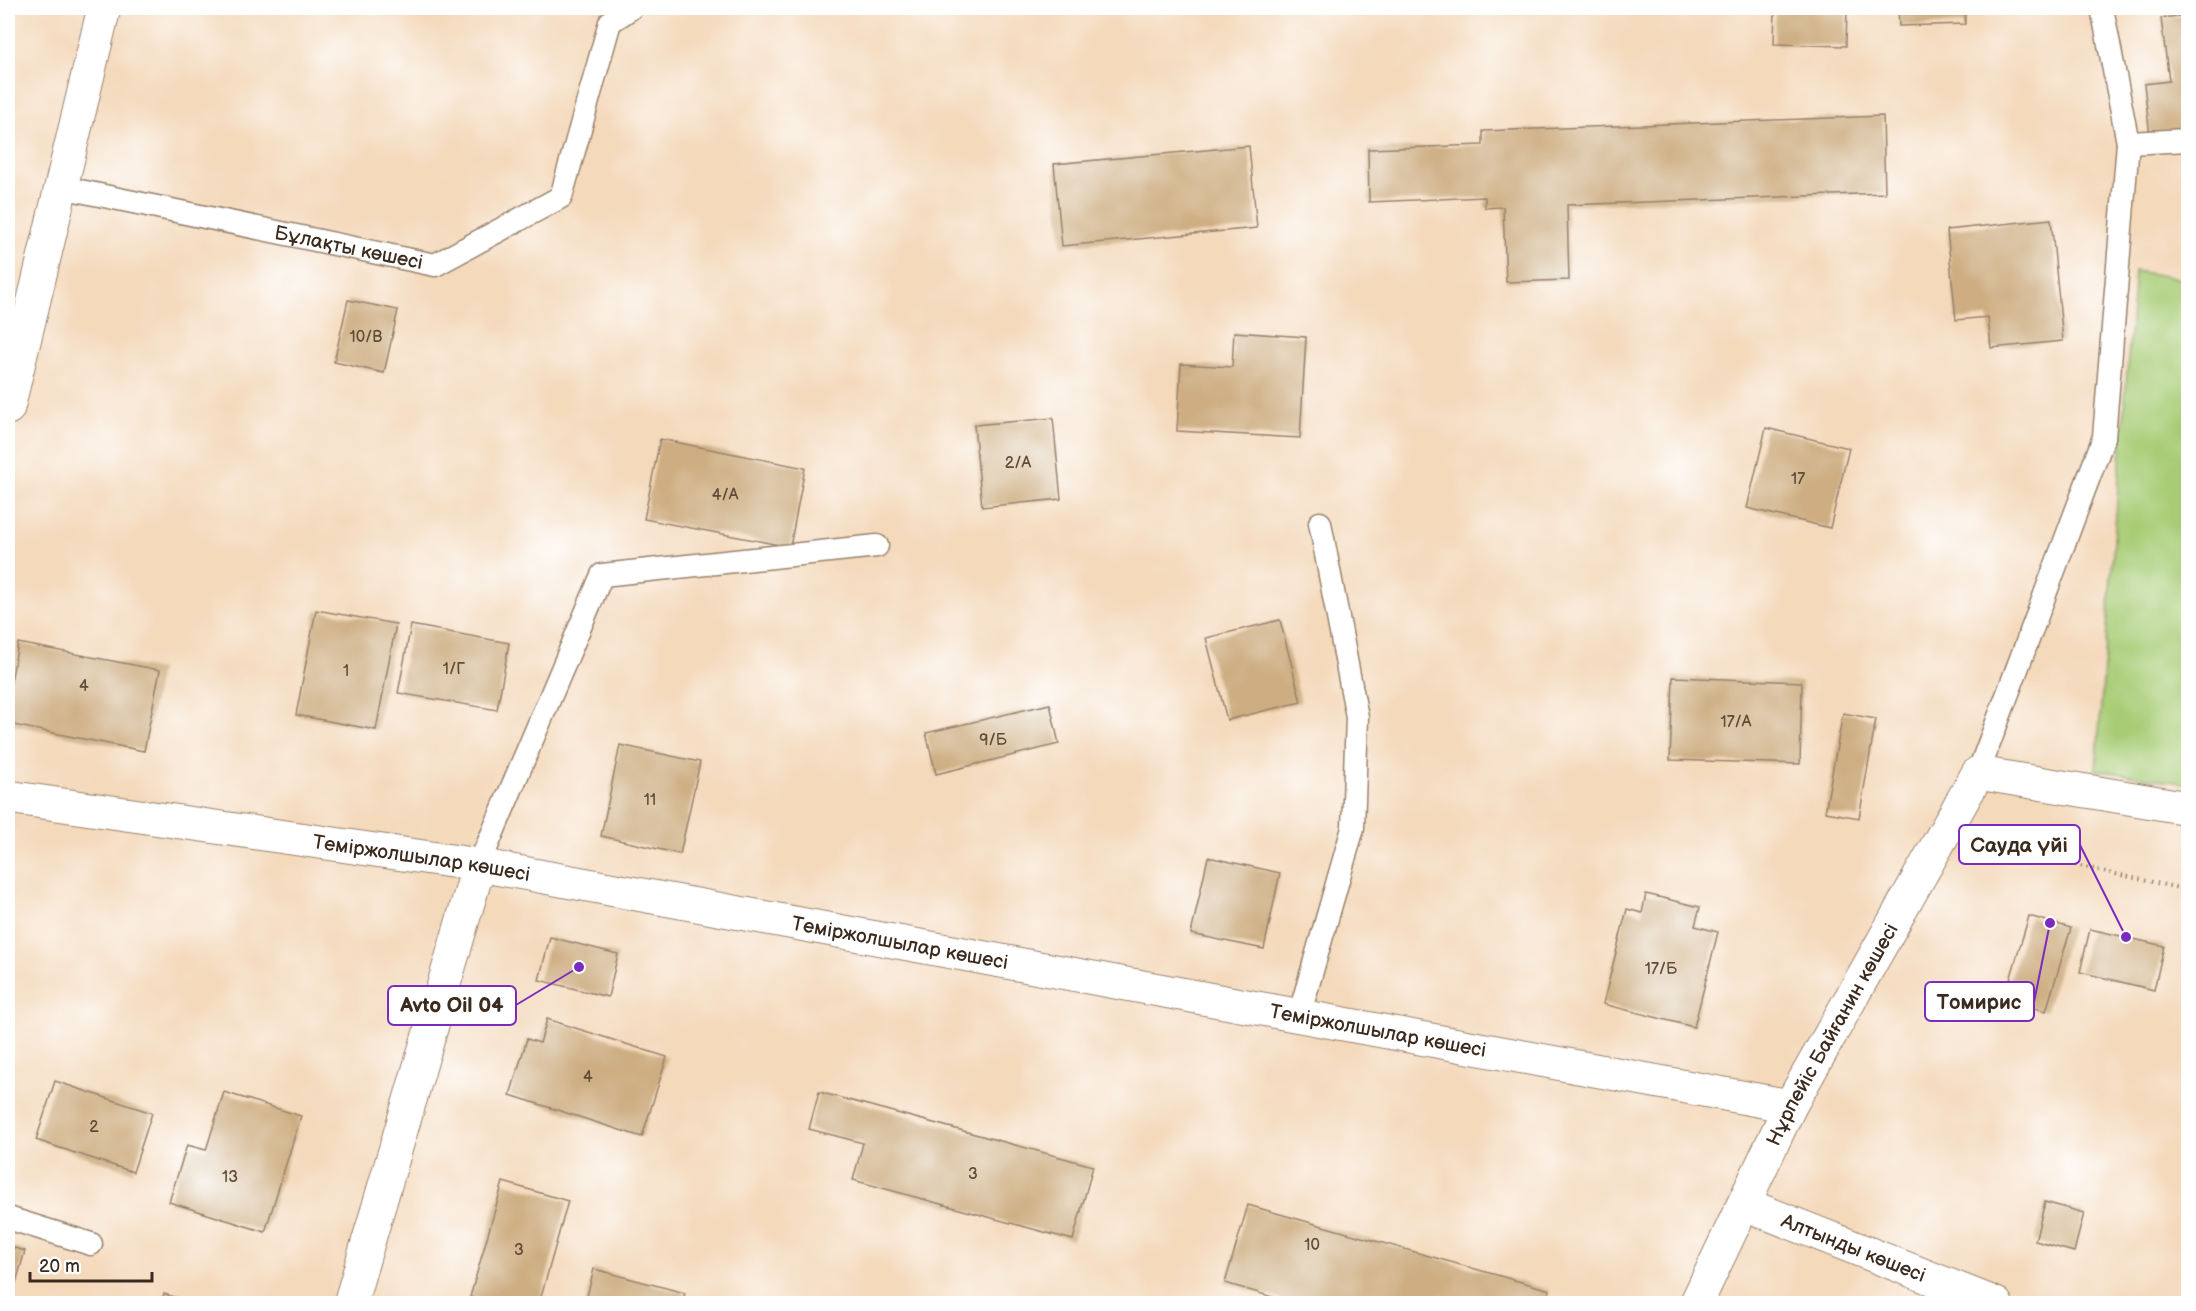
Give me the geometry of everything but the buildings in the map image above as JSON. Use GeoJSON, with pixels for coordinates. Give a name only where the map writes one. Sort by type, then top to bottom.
{"type":"FeatureCollection","features":[{"type":"Feature","properties":{"kind":"street"},"geometry":{"type":"LineString","coordinates":[[8,408],[104,8]]}},
{"type":"Feature","properties":{"kind":"street"},"geometry":{"type":"LineString","coordinates":[[1978,773],[2188,808]]}},
{"type":"Feature","properties":{"kind":"street","name":"Нұрпейіс Байғанин көшесі"},"geometry":{"type":"LineString","coordinates":[[1696,1304],[1790,1106],[1978,773]]}},
{"type":"Feature","properties":{"kind":"street","name":"Теміржолшылар көшесі"},"geometry":{"type":"LineString","coordinates":[[8,797],[479,865],[1790,1106]]}},
{"type":"Feature","properties":{"kind":"street"},"geometry":{"type":"LineString","coordinates":[[350,1304],[479,865]]}},
{"type":"Feature","properties":{"kind":"street","name":"Алтынды көшесі"},"geometry":{"type":"LineString","coordinates":[[1744,1204],[1996,1304]]}},
{"type":"Feature","properties":{"kind":"lane","name":"Бұлақты көшесі"},"geometry":{"type":"LineString","coordinates":[[61,187],[435,265],[561,197],[610,22],[632,8]]}},
{"type":"Feature","properties":{"kind":"lane"},"geometry":{"type":"LineString","coordinates":[[1978,773],[2104,437],[2128,143],[2102,8]]}},
{"type":"Feature","properties":{"kind":"lane"},"geometry":{"type":"LineString","coordinates":[[2128,143],[2188,140]]}},
{"type":"Feature","properties":{"kind":"lane"},"geometry":{"type":"LineString","coordinates":[[1299,1016],[1353,828],[1357,717],[1320,523]]}},
{"type":"Feature","properties":{"kind":"lane"},"geometry":{"type":"LineString","coordinates":[[479,865],[602,575],[877,546]]}},
{"type":"Feature","properties":{"kind":"lane"},"geometry":{"type":"LineString","coordinates":[[8,1218],[91,1244]]}},
{"type":"Feature","properties":{"kind":"path"},"geometry":{"type":"LineString","coordinates":[[1943,835],[2188,890]]}},
{"type":"Feature","properties":{"kind":"green space"},"geometry":{"type":"Polygon","coordinates":[[[2135,271],[2188,280],[2188,784],[2096,770],[2135,271]]]}},
{"type":"Feature","properties":{"kind":"place","name":"Томирис"},"geometry":{"type":"Point","coordinates":[2050,923]}},
{"type":"Feature","properties":{"kind":"place","name":"Сауда үйі"},"geometry":{"type":"Point","coordinates":[2126,937]}},
{"type":"Feature","properties":{"kind":"place","name":"Avto Oil 04"},"geometry":{"type":"Point","coordinates":[579,967]}}]}
